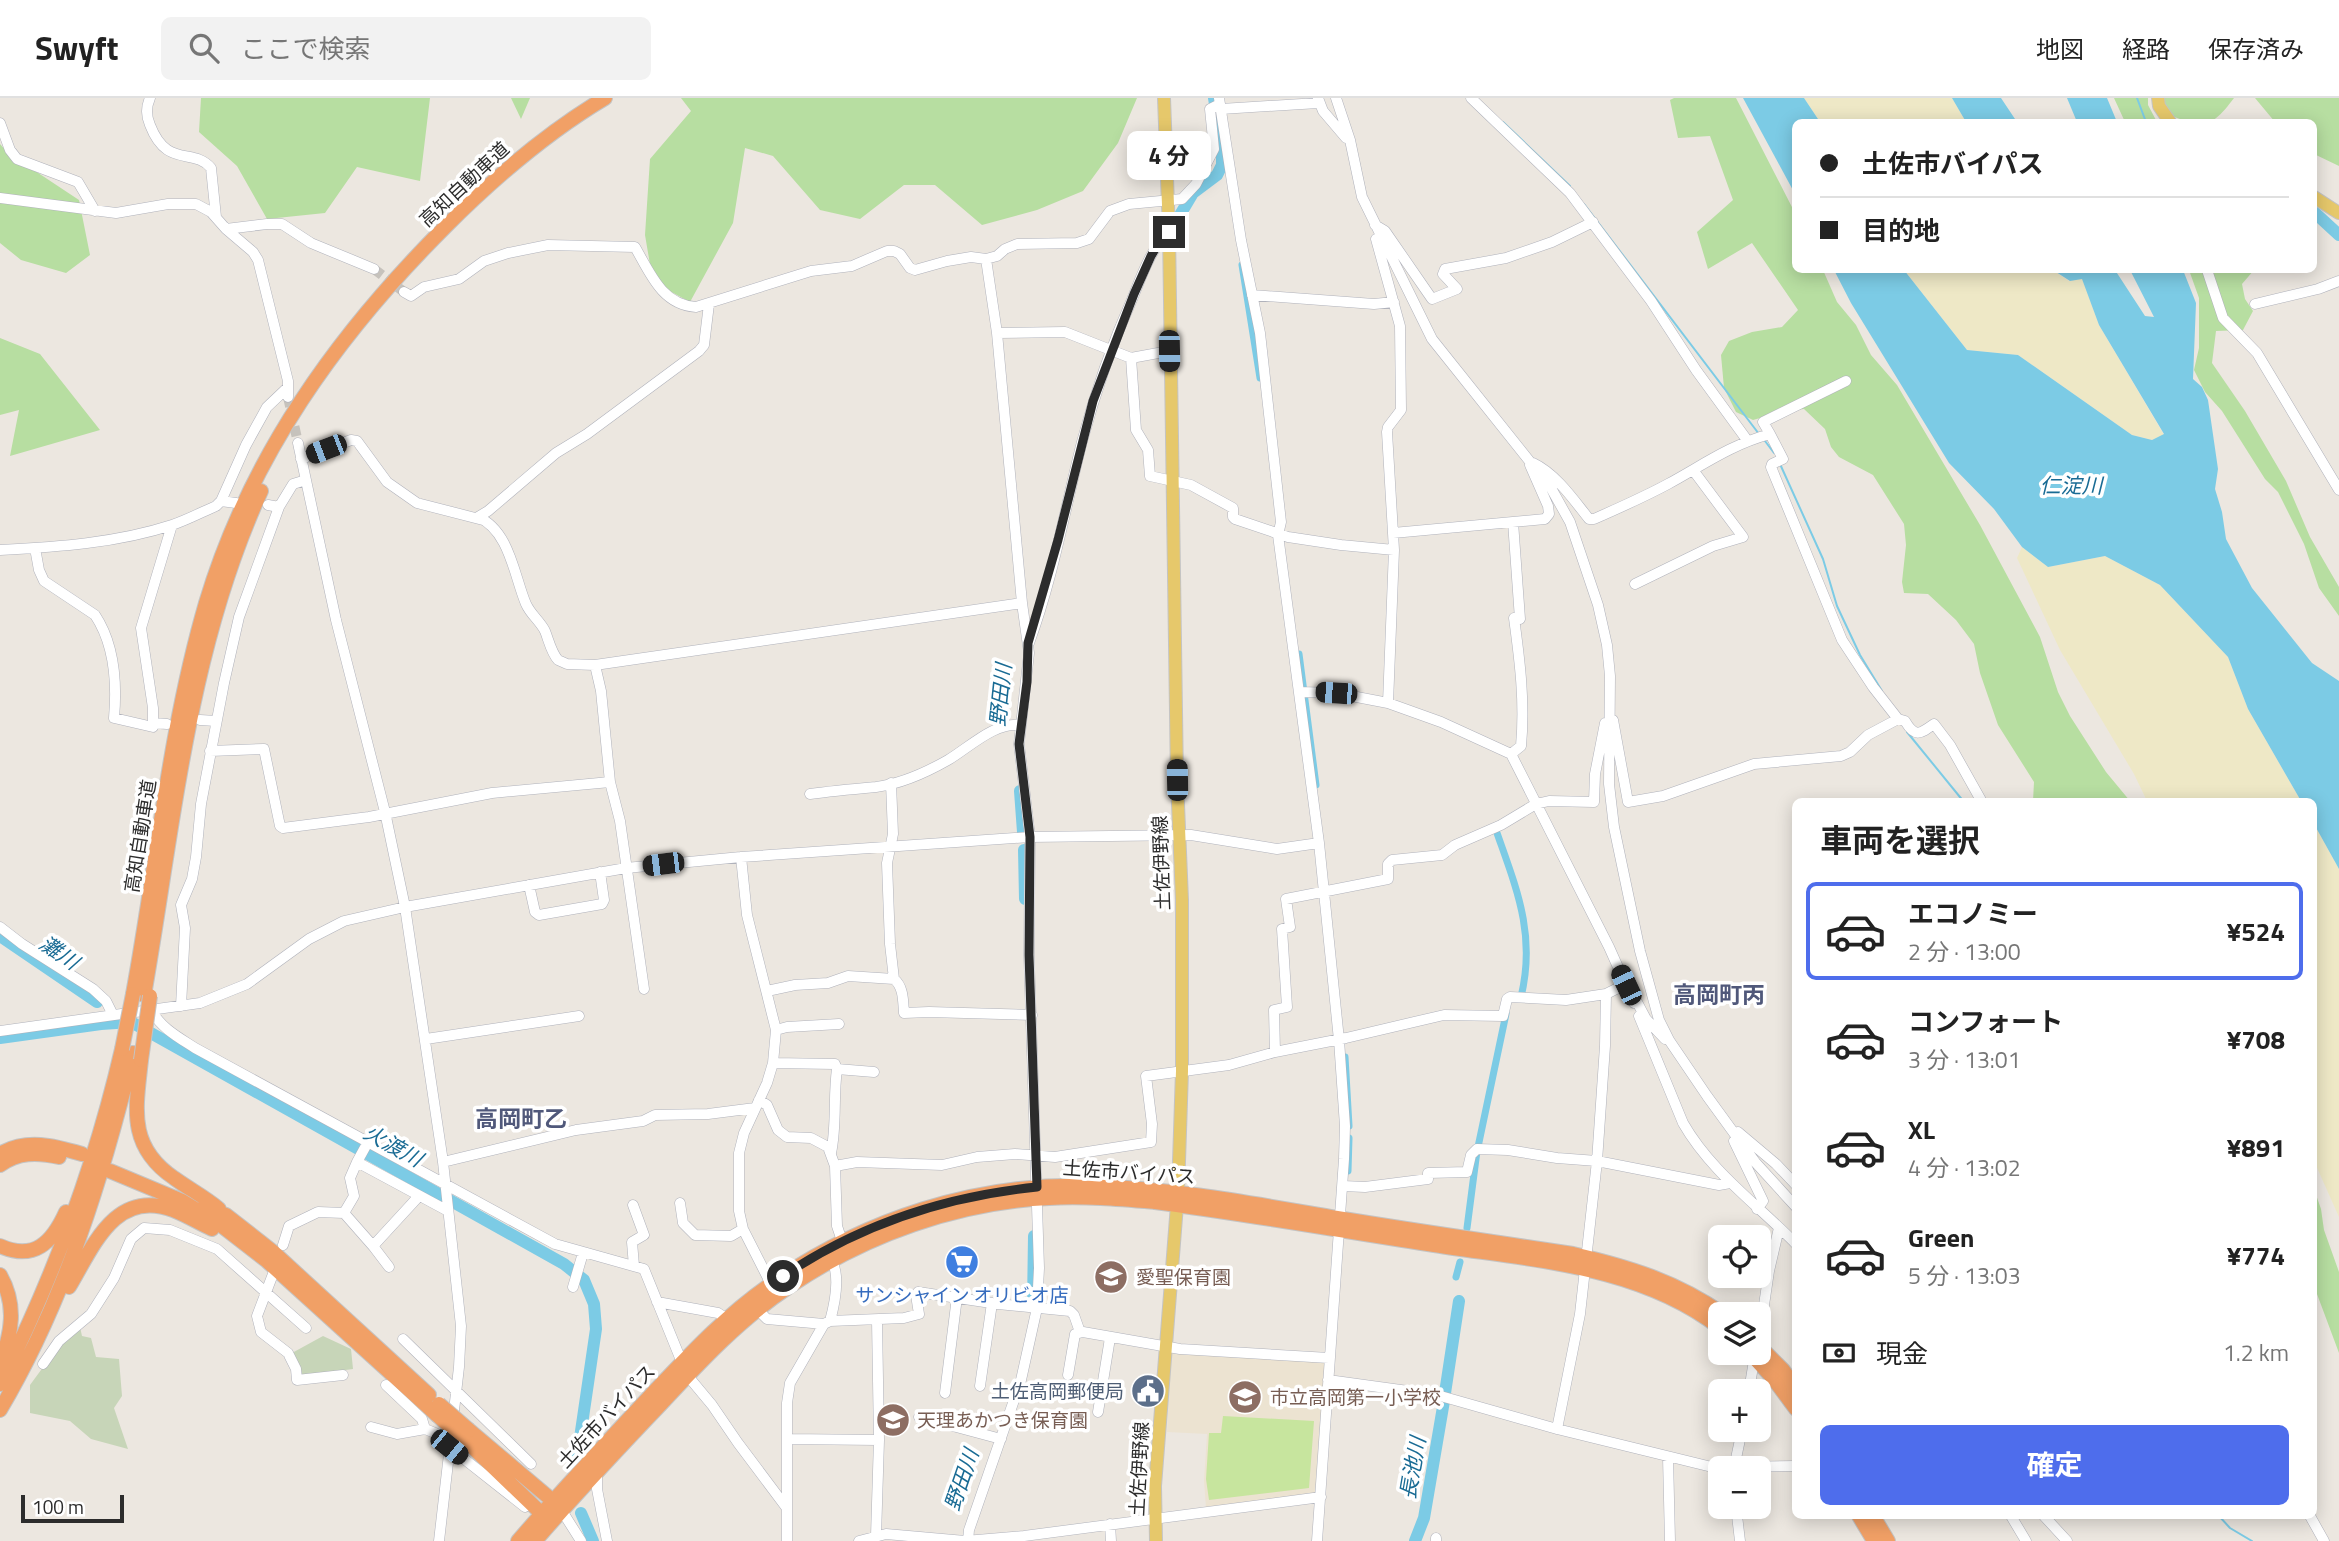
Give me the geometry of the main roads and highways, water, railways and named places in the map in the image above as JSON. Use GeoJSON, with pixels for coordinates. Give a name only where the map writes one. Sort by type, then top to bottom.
{"type":"FeatureCollection","features":[{"type":"Feature","properties":{"kind":"highway","name":"高知自動車道"},"geometry":{"type":"LineString","coordinates":[[144,999],[171,756],[186,678],[206,603],[230,534],[270,450],[316,376],[363,315],[422,250],[475,197],[531,149],[605,98]]}},
{"type":"Feature","properties":{"kind":"highway","name":"高知自動車道"},"geometry":{"type":"LineString","coordinates":[[0,1410],[47,1321],[88,1212],[118,1111],[144,999],[197,681],[240,536],[277,456],[363,315]]}},
{"type":"Feature","properties":{"kind":"highway"},"geometry":{"type":"LineString","coordinates":[[144,999],[132,1054],[136,1124],[141,1143],[156,1164],[203,1196],[272,1251],[438,1409],[458,1439],[542,1514]]}},
{"type":"Feature","properties":{"kind":"highway","name":"高知自動車道"},"geometry":{"type":"LineString","coordinates":[[0,1384],[35,1314],[55,1266],[86,1155],[132,1054]]}},
{"type":"Feature","properties":{"kind":"highway"},"geometry":{"type":"LineString","coordinates":[[0,1154],[8,1149],[41,1144],[86,1155]]}},
{"type":"Feature","properties":{"kind":"highway"},"geometry":{"type":"LineString","coordinates":[[0,1165],[16,1156],[28,1154],[86,1155]]}},
{"type":"Feature","properties":{"kind":"highway"},"geometry":{"type":"LineString","coordinates":[[0,1246],[16,1252],[40,1248],[58,1228],[86,1155]]}},
{"type":"Feature","properties":{"kind":"highway"},"geometry":{"type":"LineString","coordinates":[[226,1216],[111,1167],[182,1201],[218,1223],[267,1261],[438,1409]]}},
{"type":"Feature","properties":{"kind":"highway","name":"土佐市バイパス"},"geometry":{"type":"LineString","coordinates":[[535,1541],[594,1468],[727,1319],[842,1241],[892,1219],[945,1202],[999,1191],[1086,1198],[1177,1199],[1585,1263],[1658,1278],[1708,1304]]}},
{"type":"Feature","properties":{"kind":"highway","name":"土佐市バイパス"},"geometry":{"type":"LineString","coordinates":[[684,1369],[758,1310],[774,1289],[870,1241],[926,1221],[1037,1193]]}},
{"type":"Feature","properties":{"kind":"highway"},"geometry":{"type":"LineString","coordinates":[[47,1321],[100,1235],[113,1219],[127,1208],[144,1205],[171,1209],[236,1239]]}},
{"type":"Feature","properties":{"kind":"highway","name":"土佐市バイパス"},"geometry":{"type":"LineString","coordinates":[[1585,1263],[1656,1290],[1708,1320]]}},
{"type":"Feature","properties":{"kind":"highway"},"geometry":{"type":"LineString","coordinates":[[0,1275],[10,1296],[11,1319],[0,1364]]}},
{"type":"Feature","properties":{"kind":"highway"},"geometry":{"type":"LineString","coordinates":[[1771,1362],[1783,1370],[1792,1382]]}},
{"type":"Feature","properties":{"kind":"highway"},"geometry":{"type":"LineString","coordinates":[[1764,1365],[1792,1403]]}},
{"type":"Feature","properties":{"kind":"highway"},"geometry":{"type":"LineString","coordinates":[[458,1439],[560,1508]]}},
{"type":"Feature","properties":{"kind":"highway","name":"土佐市バイパス"},"geometry":{"type":"LineString","coordinates":[[560,1508],[565,1488],[594,1468]]}},
{"type":"Feature","properties":{"kind":"highway","name":"土佐市バイパス"},"geometry":{"type":"LineString","coordinates":[[518,1541],[542,1514],[560,1508]]}},
{"type":"Feature","properties":{"kind":"highway"},"geometry":{"type":"LineString","coordinates":[[1861,1519],[1874,1541]]}},
{"type":"Feature","properties":{"kind":"highway"},"geometry":{"type":"LineString","coordinates":[[1875,1519],[1888,1541]]}},
{"type":"Feature","properties":{"kind":"main road","name":"土佐伊野線"},"geometry":{"type":"LineString","coordinates":[[1156,1541],[1155,1486],[1177,1199],[1182,1071],[1182,900],[1164,98]]}},
{"type":"Feature","properties":{"kind":"main road"},"geometry":{"type":"LineString","coordinates":[[2158,98],[2159,106],[2168,119]]}},
{"type":"Feature","properties":{"kind":"main road"},"geometry":{"type":"LineString","coordinates":[[2317,199],[2339,213]]}},
{"type":"Feature","properties":{"kind":"water"},"geometry":{"type":"Polygon","coordinates":[[[1743,98],[1804,98],[1818,119],[1792,119],[1792,188],[1743,98]]]}},
{"type":"Feature","properties":{"kind":"water"},"geometry":{"type":"Polygon","coordinates":[[[1952,98],[2001,98],[2015,119],[1964,119],[1952,98]]]}},
{"type":"Feature","properties":{"kind":"water"},"geometry":{"type":"Polygon","coordinates":[[[2067,98],[2107,98],[2116,119],[2076,119],[2067,98]]]}},
{"type":"Feature","properties":{"kind":"water","name":"仁淀川"},"geometry":{"type":"Polygon","coordinates":[[[1836,273],[1906,273],[1967,350],[2018,355],[2132,435],[2152,440],[2164,434],[2099,325],[2082,279],[2070,281],[2058,273],[2117,273],[2145,316],[2154,317],[2132,273],[2184,273],[2196,303],[2193,379],[2202,387],[2208,400],[2218,469],[2215,489],[2226,539],[2252,588],[2312,663],[2339,681],[2339,869],[2317,829],[2317,798],[2299,798],[2248,709],[2228,657],[2160,585],[2105,556],[2048,567],[2022,547],[1994,509],[1949,463],[1851,303],[1836,273]]]}},
{"type":"Feature","properties":{"kind":"waterway","name":"野田川"},"geometry":{"type":"LineString","coordinates":[[1174,225],[1193,193],[1217,175],[1222,165],[1222,147],[1214,98]]}},
{"type":"Feature","properties":{"kind":"waterway"},"geometry":{"type":"LineString","coordinates":[[2137,98],[2145,119]]}},
{"type":"Feature","properties":{"kind":"waterway"},"geometry":{"type":"LineString","coordinates":[[1503,122],[1570,186]]}},
{"type":"Feature","properties":{"kind":"waterway"},"geometry":{"type":"LineString","coordinates":[[1584,204],[1759,434]]}},
{"type":"Feature","properties":{"kind":"waterway"},"geometry":{"type":"LineString","coordinates":[[2317,215],[2339,235]]}},
{"type":"Feature","properties":{"kind":"waterway"},"geometry":{"type":"LineString","coordinates":[[1242,265],[1260,378]]}},
{"type":"Feature","properties":{"kind":"waterway"},"geometry":{"type":"LineString","coordinates":[[1765,441],[1774,453]]}},
{"type":"Feature","properties":{"kind":"waterway"},"geometry":{"type":"LineString","coordinates":[[1780,464],[1823,559],[1837,606],[1860,655],[1882,691]]}},
{"type":"Feature","properties":{"kind":"waterway"},"geometry":{"type":"LineString","coordinates":[[1299,654],[1316,785]]}},
{"type":"Feature","properties":{"kind":"waterway"},"geometry":{"type":"LineString","coordinates":[[1907,732],[1961,798]]}},
{"type":"Feature","properties":{"kind":"waterway","name":"野田川"},"geometry":{"type":"LineString","coordinates":[[1020,791],[1023,832]]}},
{"type":"Feature","properties":{"kind":"waterway"},"geometry":{"type":"LineString","coordinates":[[1497,833],[1517,894],[1525,933],[1525,974],[1521,997]]}},
{"type":"Feature","properties":{"kind":"waterway","name":"野田川"},"geometry":{"type":"LineString","coordinates":[[1024,850],[1025,899]]}},
{"type":"Feature","properties":{"kind":"waterway","name":"灘川"},"geometry":{"type":"LineString","coordinates":[[0,936],[97,1002]]}},
{"type":"Feature","properties":{"kind":"waterway"},"geometry":{"type":"LineString","coordinates":[[1478,1147],[1506,1014]]}},
{"type":"Feature","properties":{"kind":"waterway","name":"火渡川"},"geometry":{"type":"LineString","coordinates":[[124,1018],[564,1264],[584,1280],[594,1304],[596,1329],[576,1465]]}},
{"type":"Feature","properties":{"kind":"waterway","name":"火渡川"},"geometry":{"type":"LineString","coordinates":[[0,1038],[131,1022]]}},
{"type":"Feature","properties":{"kind":"waterway"},"geometry":{"type":"LineString","coordinates":[[1345,1057],[1349,1126]]}},
{"type":"Feature","properties":{"kind":"waterway"},"geometry":{"type":"LineString","coordinates":[[1348,1171],[1349,1138]]}},
{"type":"Feature","properties":{"kind":"waterway"},"geometry":{"type":"LineString","coordinates":[[1467,1228],[1477,1151]]}},
{"type":"Feature","properties":{"kind":"waterway","name":"野田川"},"geometry":{"type":"LineString","coordinates":[[1033,1304],[1034,1236]]}},
{"type":"Feature","properties":{"kind":"waterway"},"geometry":{"type":"LineString","coordinates":[[1456,1277],[1460,1262]]}},
{"type":"Feature","properties":{"kind":"waterway","name":"長池川"},"geometry":{"type":"LineString","coordinates":[[1445,1393],[1459,1301]]}},
{"type":"Feature","properties":{"kind":"waterway","name":"長池川"},"geometry":{"type":"LineString","coordinates":[[1415,1541],[1424,1518],[1444,1401]]}},
{"type":"Feature","properties":{"kind":"waterway","name":"火渡川"},"geometry":{"type":"LineString","coordinates":[[581,1513],[593,1541]]}},
{"type":"Feature","properties":{"kind":"waterway"},"geometry":{"type":"LineString","coordinates":[[2222,1519],[2230,1528],[2252,1541]]}},
{"type":"Feature","properties":{"kind":"tunnel"},"geometry":{"type":"LineString","coordinates":[[374,269],[404,292]]}},
{"type":"Feature","properties":{"kind":"tunnel"},"geometry":{"type":"LineString","coordinates":[[288,397],[298,443]]}},
{"type":"Feature","properties":{"kind":"place","name":"サンシャイン オリビオ店"},"geometry":{"type":"Point","coordinates":[962,1262]}},
{"type":"Feature","properties":{"kind":"place","name":"愛聖保育園"},"geometry":{"type":"Point","coordinates":[1111,1277]}},
{"type":"Feature","properties":{"kind":"place","name":"土佐高岡郵便局"},"geometry":{"type":"Point","coordinates":[1148,1391]}},
{"type":"Feature","properties":{"kind":"place","name":"市立高岡第一小学校"},"geometry":{"type":"Point","coordinates":[1245,1397]}},
{"type":"Feature","properties":{"kind":"place","name":"天理あかつき保育園"},"geometry":{"type":"Point","coordinates":[893,1420]}},
{"type":"Feature","properties":{"kind":"district","name":"高岡町丙"},"geometry":{"type":"Point","coordinates":[1719,995]}},
{"type":"Feature","properties":{"kind":"district","name":"高岡町乙"},"geometry":{"type":"Point","coordinates":[521,1119]}}]}
